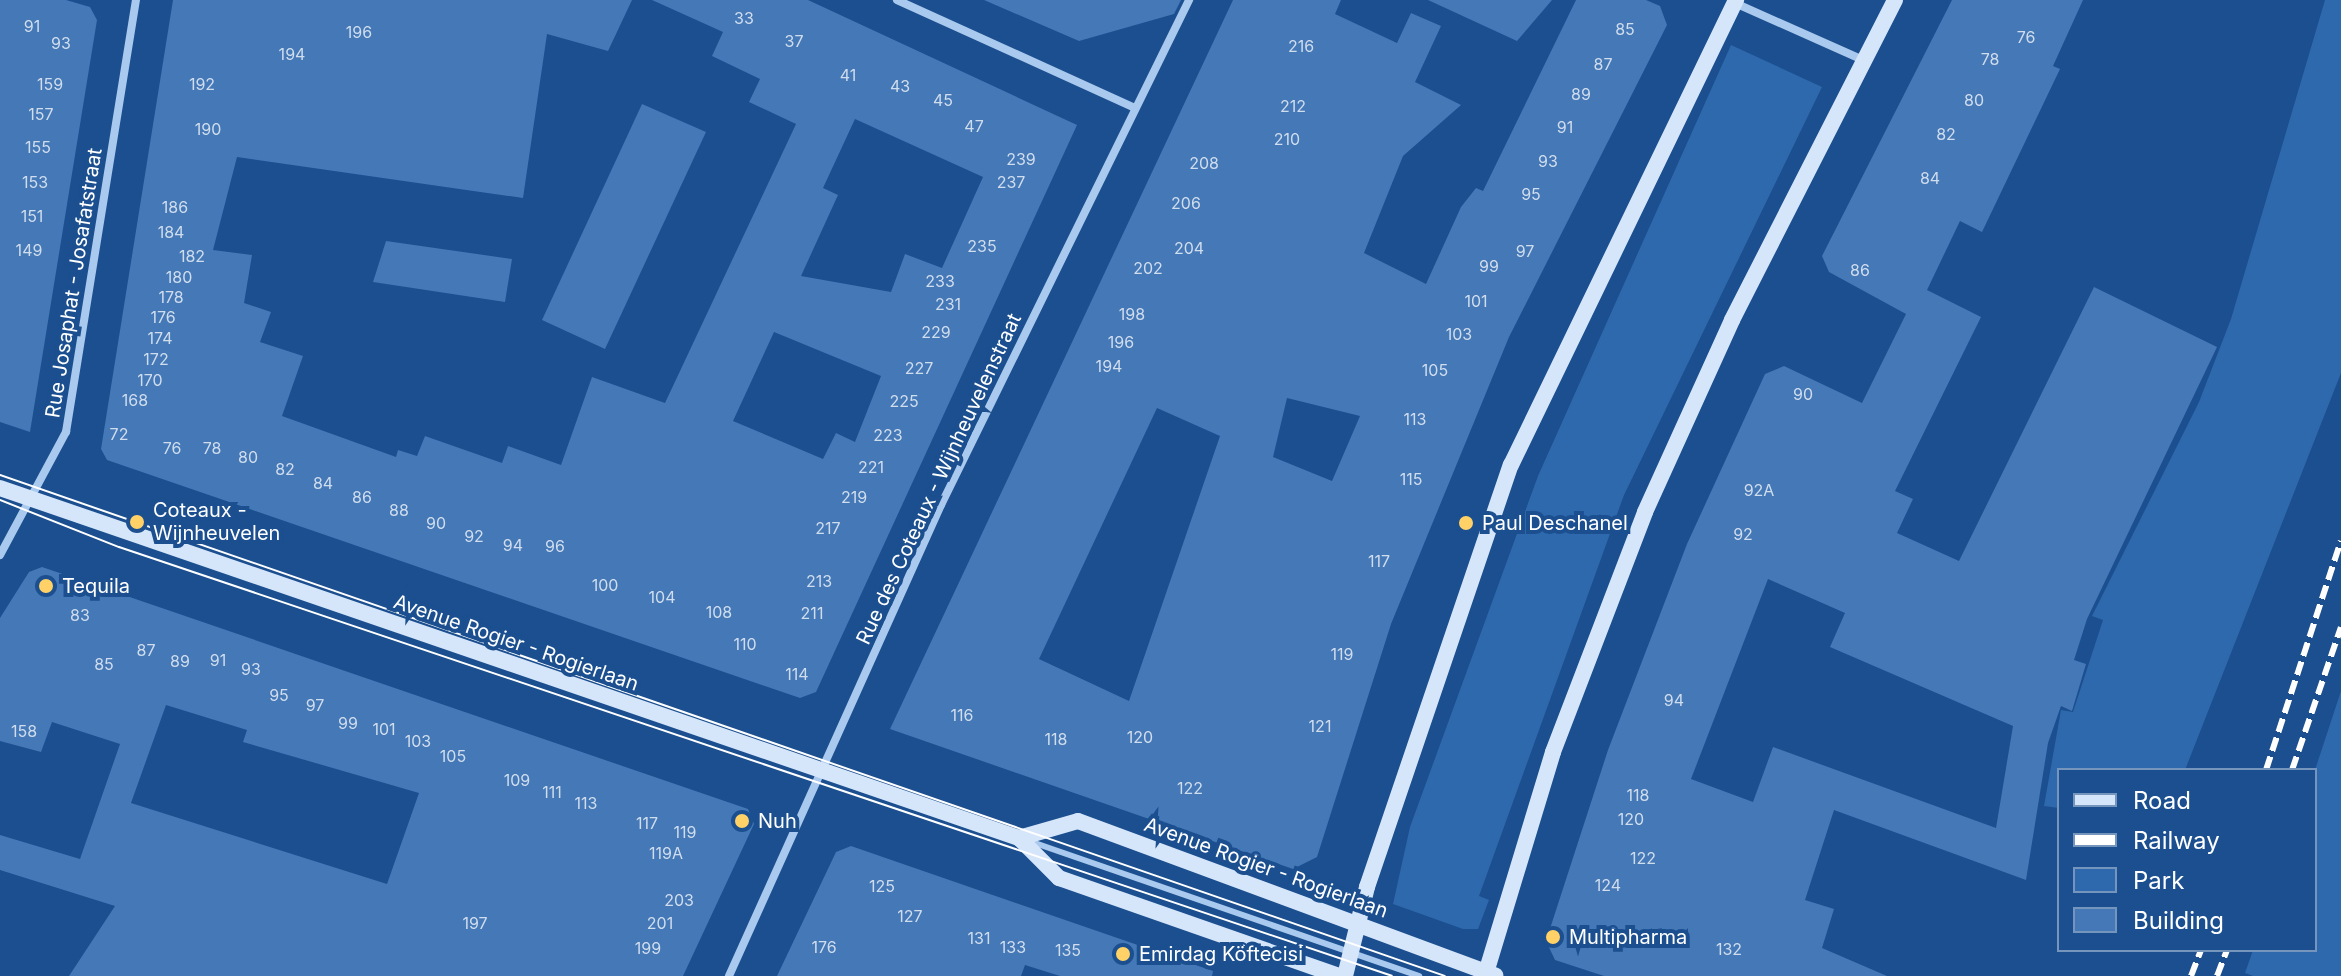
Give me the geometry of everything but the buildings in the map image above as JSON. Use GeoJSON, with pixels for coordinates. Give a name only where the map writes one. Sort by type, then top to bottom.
{"type":"FeatureCollection","features":[{"type":"Feature","properties":{"kind":"street","name":"Rue Josaphat - Josafatstraat"},"geometry":{"type":"LineString","coordinates":[[0,555],[33,499],[66,432],[136,0]]}},
{"type":"Feature","properties":{"kind":"street"},"geometry":{"type":"LineString","coordinates":[[897,0],[1135,108]]}},
{"type":"Feature","properties":{"kind":"street","name":"Rue des Coteaux - Wijnheuvelenstraat"},"geometry":{"type":"LineString","coordinates":[[729,976],[825,770],[941,505],[1189,0]]}},
{"type":"Feature","properties":{"kind":"street"},"geometry":{"type":"LineString","coordinates":[[1489,975],[1553,752],[1645,512],[1732,320],[1895,0]]}},
{"type":"Feature","properties":{"kind":"street"},"geometry":{"type":"LineString","coordinates":[[1342,976],[1511,465],[1734,1],[1866,61]]}},
{"type":"Feature","properties":{"kind":"street","name":"Avenue Rogier - Rogierlaan"},"geometry":{"type":"LineString","coordinates":[[0,488],[1019,838],[1059,878],[1342,976]]}},
{"type":"Feature","properties":{"kind":"street","name":"Avenue Rogier - Rogierlaan"},"geometry":{"type":"LineString","coordinates":[[1019,838],[1078,821],[1360,924],[1489,975]]}},
{"type":"Feature","properties":{"kind":"lane","name":"Avenue Rogier - Rogierlaan"},"geometry":{"type":"LineString","coordinates":[[1019,838],[1419,976]]}},
{"type":"Feature","properties":{"kind":"green space"},"geometry":{"type":"Polygon","coordinates":[[[2325,0],[2341,0],[2341,373],[2186,768],[2057,768],[2057,808],[2044,806],[2061,710],[2073,712],[2103,620],[2092,616],[2199,402],[2231,319],[2325,0]]]}},
{"type":"Feature","properties":{"kind":"green space"},"geometry":{"type":"Polygon","coordinates":[[[1731,45],[1822,87],[1624,495],[1479,896],[1489,900],[1478,929],[1463,929],[1393,904],[1410,827],[1538,476],[1731,45]]]}},
{"type":"Feature","properties":{"kind":"green space"},"geometry":{"type":"Polygon","coordinates":[[[2341,691],[2341,976],[2253,976],[2245,973],[2252,952],[2317,952],[2316,768],[2341,691]]]}},
{"type":"Feature","properties":{"kind":"tram line"},"geometry":{"type":"LineString","coordinates":[[0,475],[1445,976]]}},
{"type":"Feature","properties":{"kind":"tram line"},"geometry":{"type":"LineString","coordinates":[[0,500],[119,547],[1392,976]]}},
{"type":"Feature","properties":{"kind":"railway"},"geometry":{"type":"LineString","coordinates":[[2267,768],[2341,541]]}},
{"type":"Feature","properties":{"kind":"railway"},"geometry":{"type":"LineString","coordinates":[[2293,768],[2341,627]]}},
{"type":"Feature","properties":{"kind":"railway"},"geometry":{"type":"LineString","coordinates":[[2191,976],[2200,952]]}},
{"type":"Feature","properties":{"kind":"railway"},"geometry":{"type":"LineString","coordinates":[[2217,976],[2226,952]]}},
{"type":"Feature","properties":{"kind":"place","name":"Coteaux - Wijnheuvelen"},"geometry":{"type":"Point","coordinates":[137,522]}},
{"type":"Feature","properties":{"kind":"place","name":"Paul Deschanel"},"geometry":{"type":"Point","coordinates":[1466,523]}},
{"type":"Feature","properties":{"kind":"place","name":"Tequila"},"geometry":{"type":"Point","coordinates":[46,586]}},
{"type":"Feature","properties":{"kind":"place","name":"Nuh"},"geometry":{"type":"Point","coordinates":[742,821]}},
{"type":"Feature","properties":{"kind":"place","name":"Multipharma"},"geometry":{"type":"Point","coordinates":[1553,937]}},
{"type":"Feature","properties":{"kind":"place","name":"Emirdag Köftecisi"},"geometry":{"type":"Point","coordinates":[1123,954]}}]}
